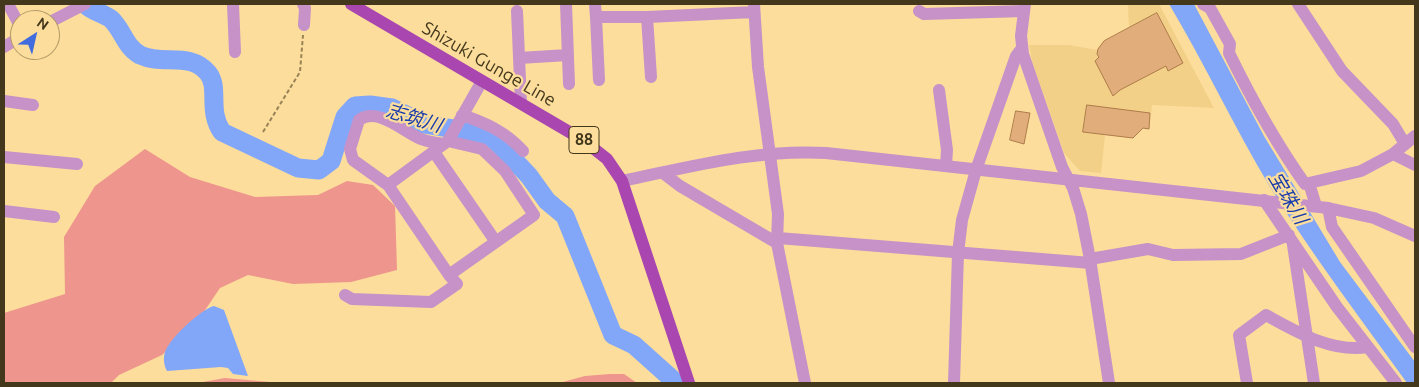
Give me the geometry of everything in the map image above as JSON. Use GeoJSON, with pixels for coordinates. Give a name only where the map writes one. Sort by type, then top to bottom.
{"type":"FeatureCollection","features":[{"type":"Feature","properties":{"kind":"main road","name":"Shizuki Gunge Line"},"geometry":{"type":"LineString","coordinates":[[351,4],[599,151],[622,181],[688,383]]}},
{"type":"Feature","properties":{"kind":"street"},"geometry":{"type":"LineString","coordinates":[[233,4],[236,52]]}},
{"type":"Feature","properties":{"kind":"street"},"geometry":{"type":"LineString","coordinates":[[302,4],[305,8],[304,25]]}},
{"type":"Feature","properties":{"kind":"street"},"geometry":{"type":"LineString","coordinates":[[566,4],[569,84]]}},
{"type":"Feature","properties":{"kind":"street"},"geometry":{"type":"LineString","coordinates":[[595,4],[599,80]]}},
{"type":"Feature","properties":{"kind":"street"},"geometry":{"type":"LineString","coordinates":[[1202,4],[1210,8],[1230,44],[1229,53],[1257,110],[1304,184],[1361,171],[1394,154],[1410,140],[1342,71],[1298,4]]}},
{"type":"Feature","properties":{"kind":"street"},"geometry":{"type":"LineString","coordinates":[[60,17],[82,6]]}},
{"type":"Feature","properties":{"kind":"street"},"geometry":{"type":"LineString","coordinates":[[919,12],[924,14],[1024,7],[1022,48],[1080,214],[1090,261],[1109,383]]}},
{"type":"Feature","properties":{"kind":"street"},"geometry":{"type":"LineString","coordinates":[[596,17],[646,17],[754,8],[768,154],[778,214],[777,240],[805,383]]}},
{"type":"Feature","properties":{"kind":"street"},"geometry":{"type":"LineString","coordinates":[[517,11],[521,104]]}},
{"type":"Feature","properties":{"kind":"street"},"geometry":{"type":"LineString","coordinates":[[646,17],[651,77]]}},
{"type":"Feature","properties":{"kind":"street"},"geometry":{"type":"LineString","coordinates":[[954,383],[958,253],[962,220],[976,170],[1016,56],[1022,48]]}},
{"type":"Feature","properties":{"kind":"street"},"geometry":{"type":"LineString","coordinates":[[519,58],[568,56]]}},
{"type":"Feature","properties":{"kind":"street"},"geometry":{"type":"LineString","coordinates":[[388,185],[444,143],[482,81]]}},
{"type":"Feature","properties":{"kind":"street"},"geometry":{"type":"LineString","coordinates":[[939,90],[947,150],[946,166]]}},
{"type":"Feature","properties":{"kind":"street"},"geometry":{"type":"LineString","coordinates":[[4,102],[33,105]]}},
{"type":"Feature","properties":{"kind":"street"},"geometry":{"type":"LineString","coordinates":[[345,295],[352,299],[431,302],[457,284],[449,275],[388,185],[358,165],[351,154],[359,120],[362,117],[387,118],[417,137],[482,149],[505,171],[534,215],[449,275]]}},
{"type":"Feature","properties":{"kind":"street"},"geometry":{"type":"LineString","coordinates":[[460,118],[488,124],[511,138],[523,151]]}},
{"type":"Feature","properties":{"kind":"street"},"geometry":{"type":"LineString","coordinates":[[444,143],[496,242]]}},
{"type":"Feature","properties":{"kind":"street"},"geometry":{"type":"LineString","coordinates":[[622,181],[716,161],[768,154],[826,153],[1322,207],[1374,218],[1415,236]]}},
{"type":"Feature","properties":{"kind":"street"},"geometry":{"type":"LineString","coordinates":[[1394,154],[1415,165]]}},
{"type":"Feature","properties":{"kind":"street"},"geometry":{"type":"LineString","coordinates":[[4,157],[77,164]]}},
{"type":"Feature","properties":{"kind":"street"},"geometry":{"type":"LineString","coordinates":[[663,173],[680,186],[777,240],[1090,261],[1148,249],[1173,256],[1241,254],[1290,238]]}},
{"type":"Feature","properties":{"kind":"street"},"geometry":{"type":"LineString","coordinates":[[1309,183],[1332,227],[1415,347]]}},
{"type":"Feature","properties":{"kind":"street"},"geometry":{"type":"LineString","coordinates":[[1270,201],[1290,238],[1396,383]]}},
{"type":"Feature","properties":{"kind":"street"},"geometry":{"type":"LineString","coordinates":[[4,211],[54,217]]}},
{"type":"Feature","properties":{"kind":"street"},"geometry":{"type":"LineString","coordinates":[[1290,238],[1314,383]]}},
{"type":"Feature","properties":{"kind":"street"},"geometry":{"type":"LineString","coordinates":[[1247,383],[1240,335],[1266,315],[1306,335],[1338,348],[1351,350],[1368,347]]}},
{"type":"Feature","properties":{"kind":"path"},"geometry":{"type":"LineString","coordinates":[[263,132],[300,72],[304,25]]}},
{"type":"Feature","properties":{"kind":"shaded area"},"geometry":{"type":"Polygon","coordinates":[[[1128,4],[1159,4],[1214,108],[1152,105],[1149,129],[1143,128],[1133,138],[1105,135],[1101,173],[1080,171],[1064,153],[1032,61],[1029,45],[1069,45],[1097,50],[1104,41],[1129,28],[1128,4]]]}},
{"type":"Feature","properties":{"kind":"shaded area"},"geometry":{"type":"Polygon","coordinates":[[[145,149],[190,177],[255,197],[318,195],[347,181],[373,185],[395,206],[397,270],[351,282],[293,284],[248,275],[220,288],[195,325],[162,355],[119,375],[111,383],[4,383],[4,313],[65,294],[64,237],[95,186],[145,149]]]}},
{"type":"Feature","properties":{"kind":"shaded area"},"geometry":{"type":"Polygon","coordinates":[[[624,374],[637,383],[559,383],[585,376],[624,374]]]}},
{"type":"Feature","properties":{"kind":"shaded area"},"geometry":{"type":"Polygon","coordinates":[[[225,378],[270,382],[274,383],[197,383],[225,378]]]}},
{"type":"Feature","properties":{"kind":"water","name":"宝珠川"},"geometry":{"type":"Polygon","coordinates":[[[1169,4],[1194,4],[1264,136],[1340,262],[1415,362],[1415,383],[1407,383],[1286,212],[1257,164],[1169,4]]]}},
{"type":"Feature","properties":{"kind":"water"},"geometry":{"type":"Polygon","coordinates":[[[214,306],[224,310],[248,376],[233,374],[228,368],[221,367],[167,371],[164,357],[173,339],[194,318],[214,306]]]}},
{"type":"Feature","properties":{"kind":"building"},"geometry":{"type":"Polygon","coordinates":[[[1157,13],[1183,63],[1168,71],[1166,66],[1120,90],[1113,96],[1095,61],[1099,57],[1097,54],[1098,49],[1104,41],[1157,13]]]}},
{"type":"Feature","properties":{"kind":"building"},"geometry":{"type":"Polygon","coordinates":[[[1087,105],[1150,113],[1149,129],[1143,128],[1133,138],[1083,132],[1087,105]]]}},
{"type":"Feature","properties":{"kind":"building"},"geometry":{"type":"Polygon","coordinates":[[[1016,111],[1030,113],[1024,144],[1010,140],[1016,111]]]}},
{"type":"Feature","properties":{"kind":"waterway","name":"志筑川"},"geometry":{"type":"LineString","coordinates":[[85,4],[111,19],[131,48],[140,55],[149,58],[193,62],[201,66],[208,73],[213,85],[215,116],[222,132],[298,168],[319,170],[331,161],[345,117],[355,106],[370,105],[392,108],[424,124],[491,137],[529,176],[547,201],[565,216],[613,335],[634,345],[672,379],[674,383]]}}]}
